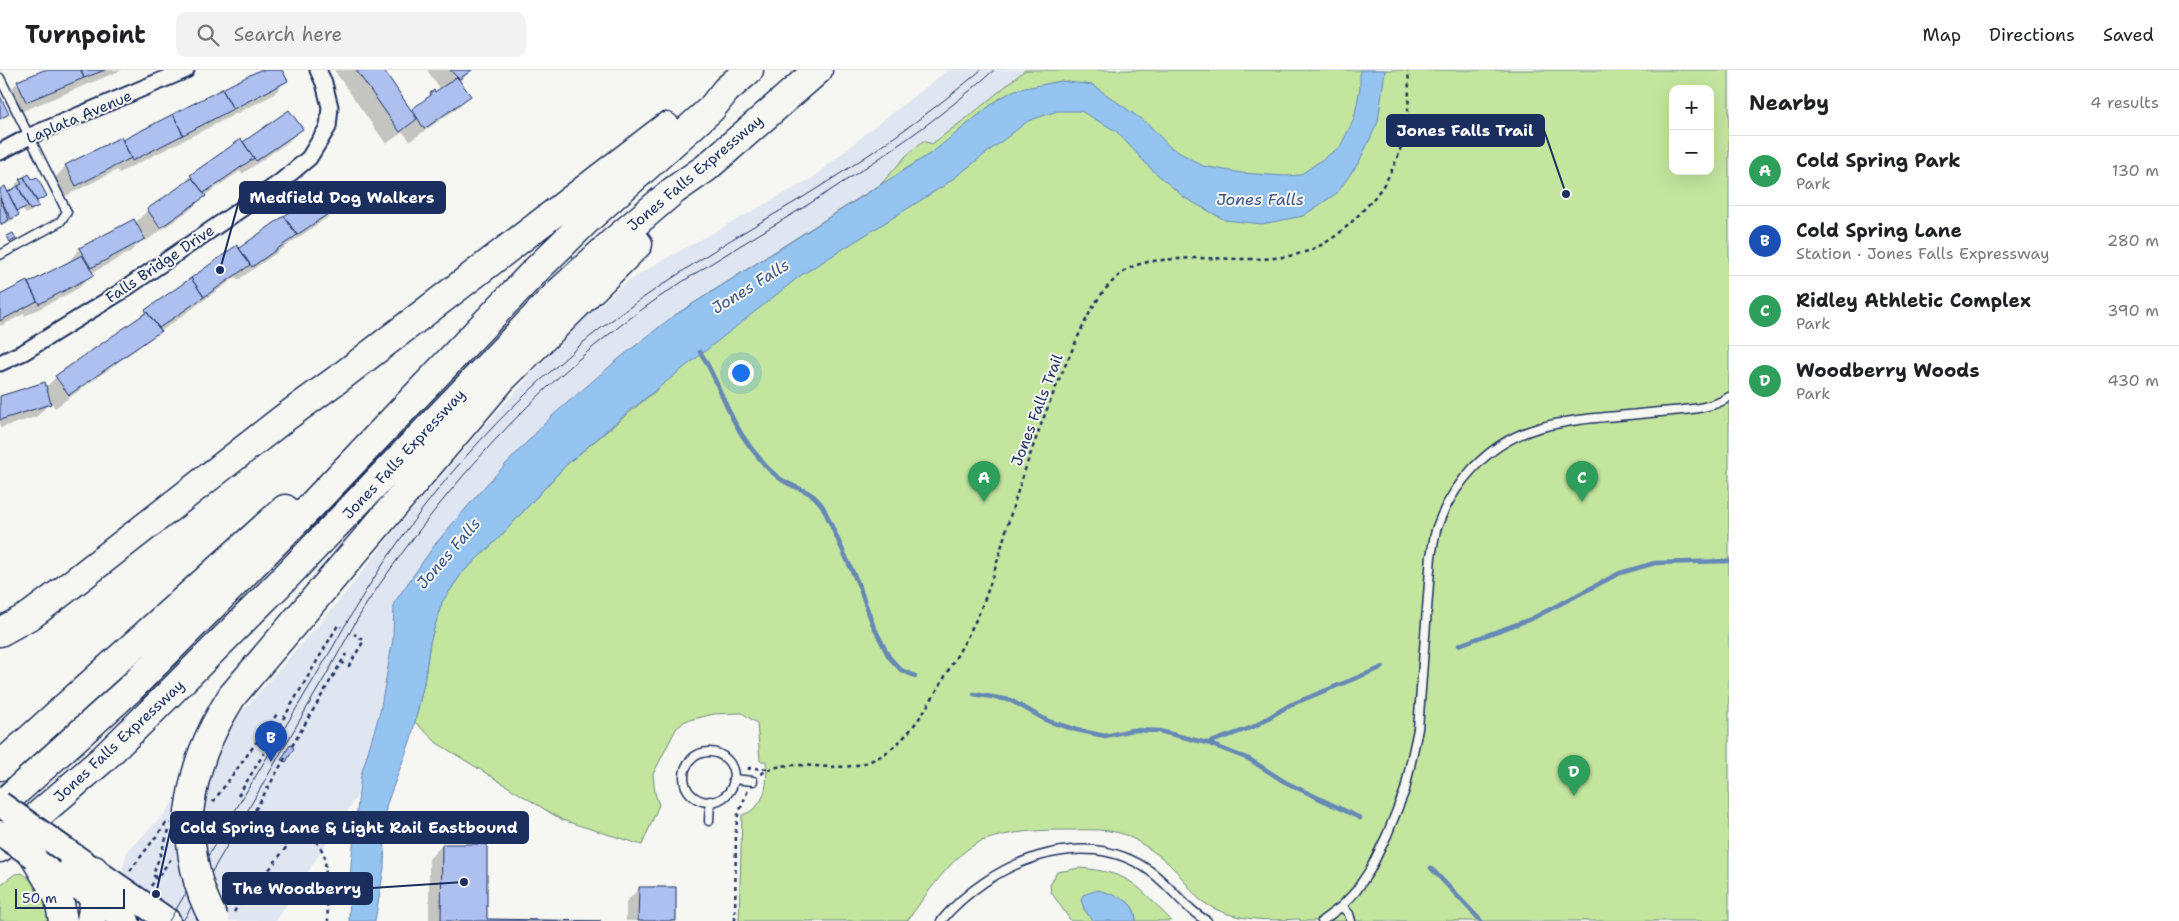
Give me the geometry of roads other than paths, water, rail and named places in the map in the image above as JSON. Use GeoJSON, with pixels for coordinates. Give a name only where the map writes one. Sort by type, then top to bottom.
{"type":"FeatureCollection","features":[{"type":"Feature","properties":{"kind":"highway","name":"Jones Falls Expressway"},"geometry":{"type":"LineString","coordinates":[[0,805],[131,688],[298,519],[534,272],[588,219],[711,109],[726,90],[749,70]]}},
{"type":"Feature","properties":{"kind":"highway","name":"Jones Falls Expressway"},"geometry":{"type":"LineString","coordinates":[[0,848],[48,808],[135,728],[274,589],[556,295],[618,237],[673,191],[706,168],[818,70]]}},
{"type":"Feature","properties":{"kind":"highway"},"geometry":{"type":"LineString","coordinates":[[0,632],[31,615],[63,592],[283,419],[372,354],[692,107],[710,95],[726,90]]}},
{"type":"Feature","properties":{"kind":"highway"},"geometry":{"type":"LineString","coordinates":[[223,918],[200,889],[192,862],[184,816],[207,740],[232,696],[502,379],[681,201],[706,168]]}},
{"type":"Feature","properties":{"kind":"highway"},"geometry":{"type":"LineString","coordinates":[[0,766],[190,593],[425,386]]}},
{"type":"Feature","properties":{"kind":"highway"},"geometry":{"type":"LineString","coordinates":[[0,855],[48,808]]}},
{"type":"Feature","properties":{"kind":"highway"},"geometry":{"type":"LineString","coordinates":[[49,861],[63,921]]}},
{"type":"Feature","properties":{"kind":"highway"},"geometry":{"type":"LineString","coordinates":[[94,870],[106,913]]}},
{"type":"Feature","properties":{"kind":"main road"},"geometry":{"type":"LineString","coordinates":[[0,805],[49,861],[106,913]]}},
{"type":"Feature","properties":{"kind":"main road"},"geometry":{"type":"LineString","coordinates":[[0,833],[49,861],[94,870],[128,882],[168,921]]}},
{"type":"Feature","properties":{"kind":"street","name":"Laplata Avenue"},"geometry":{"type":"LineString","coordinates":[[0,152],[30,136],[186,70]]}},
{"type":"Feature","properties":{"kind":"street","name":"Falls Bridge Drive"},"geometry":{"type":"LineString","coordinates":[[0,363],[24,352],[118,293],[279,183],[309,158],[328,127],[330,107],[324,83],[318,70]]}},
{"type":"Feature","properties":{"kind":"lane"},"geometry":{"type":"LineString","coordinates":[[0,78],[67,212],[60,222],[0,255]]}},
{"type":"Feature","properties":{"kind":"lane"},"geometry":{"type":"LineString","coordinates":[[1322,921],[1342,906],[1356,891],[1370,870],[1387,836],[1405,790],[1418,729],[1431,556],[1437,528],[1458,485],[1493,450],[1531,430],[1557,424],[1692,408],[1718,403],[1729,397]]}},
{"type":"Feature","properties":{"kind":"lane"},"geometry":{"type":"LineString","coordinates":[[701,753],[715,753],[727,760],[731,765],[733,779],[728,792],[717,800],[710,801],[696,798],[687,788],[684,774],[689,761],[701,753]]}},
{"type":"Feature","properties":{"kind":"lane"},"geometry":{"type":"LineString","coordinates":[[733,779],[752,780]]}},
{"type":"Feature","properties":{"kind":"lane"},"geometry":{"type":"LineString","coordinates":[[709,821],[710,801]]}},
{"type":"Feature","properties":{"kind":"lane"},"geometry":{"type":"LineString","coordinates":[[941,921],[973,889],[996,874],[1025,860],[1057,852],[1083,849],[1107,851],[1130,858],[1150,871],[1185,904],[1207,921]]}},
{"type":"Feature","properties":{"kind":"lane"},"geometry":{"type":"LineString","coordinates":[[1342,906],[1349,914],[1351,921]]}},
{"type":"Feature","properties":{"kind":"water","name":"Jones Falls"},"geometry":{"type":"Polygon","coordinates":[[[1360,70],[1385,70],[1378,122],[1359,162],[1337,193],[1303,216],[1262,224],[1225,220],[1185,198],[1151,169],[1116,131],[1081,111],[1057,111],[1028,121],[945,185],[800,276],[633,408],[566,465],[497,540],[462,573],[442,602],[430,642],[424,683],[411,739],[386,806],[384,868],[375,921],[349,921],[351,864],[361,775],[380,712],[393,639],[394,603],[436,543],[486,485],[552,416],[616,361],[672,317],[934,151],[997,100],[1015,90],[1061,81],[1093,85],[1148,124],[1170,147],[1203,166],[1241,173],[1285,176],[1300,175],[1340,147],[1354,119],[1360,88],[1360,70]]]}},
{"type":"Feature","properties":{"kind":"water"},"geometry":{"type":"Polygon","coordinates":[[[1098,890],[1129,903],[1135,914],[1136,921],[1093,921],[1084,909],[1081,900],[1083,895],[1098,890]]]}},
{"type":"Feature","properties":{"kind":"waterway"},"geometry":{"type":"LineString","coordinates":[[700,352],[734,421],[755,453],[779,478],[814,496],[823,507],[859,586],[873,625],[889,657],[901,670],[915,676]]}},
{"type":"Feature","properties":{"kind":"waterway"},"geometry":{"type":"LineString","coordinates":[[1459,645],[1531,619],[1620,573],[1655,563],[1729,561]]}},
{"type":"Feature","properties":{"kind":"waterway"},"geometry":{"type":"LineString","coordinates":[[1208,743],[1253,727],[1290,705],[1383,667]]}},
{"type":"Feature","properties":{"kind":"waterway"},"geometry":{"type":"LineString","coordinates":[[974,694],[1010,700],[1048,721],[1105,736],[1132,730],[1159,731],[1207,743],[1249,759],[1285,782],[1360,818]]}},
{"type":"Feature","properties":{"kind":"waterway"},"geometry":{"type":"LineString","coordinates":[[1431,868],[1481,921]]}},
{"type":"Feature","properties":{"kind":"tram line"},"geometry":{"type":"LineString","coordinates":[[169,921],[377,574],[426,505],[480,440],[541,380],[599,330],[707,255],[805,196],[873,152],[917,121],[981,70]]}},
{"type":"Feature","properties":{"kind":"tram line"},"geometry":{"type":"LineString","coordinates":[[183,921],[367,603],[420,529],[510,424],[577,361],[636,314],[684,281],[881,157],[928,124],[994,70]]}},
{"type":"Feature","properties":{"kind":"tram line"},"geometry":{"type":"LineString","coordinates":[[199,921],[212,881]]}},
{"type":"Feature","properties":{"kind":"place","name":"Jones Falls Trail"},"geometry":{"type":"Point","coordinates":[1566,194]}},
{"type":"Feature","properties":{"kind":"place","name":"Medfield Dog Walkers"},"geometry":{"type":"Point","coordinates":[220,270]}},
{"type":"Feature","properties":{"kind":"place","name":"Cold Spring Park"},"geometry":{"type":"Point","coordinates":[984,502]}},
{"type":"Feature","properties":{"kind":"place","name":"Ridley Athletic Complex"},"geometry":{"type":"Point","coordinates":[1582,502]}},
{"type":"Feature","properties":{"kind":"place","name":"Cold Spring Lane"},"geometry":{"type":"Point","coordinates":[271,762]}},
{"type":"Feature","properties":{"kind":"place","name":"Woodberry Woods"},"geometry":{"type":"Point","coordinates":[1574,796]}},
{"type":"Feature","properties":{"kind":"place","name":"The Woodberry"},"geometry":{"type":"Point","coordinates":[464,882]}},
{"type":"Feature","properties":{"kind":"place","name":"Cold Spring Lane & Light Rail Eastbound"},"geometry":{"type":"Point","coordinates":[156,894]}}]}
